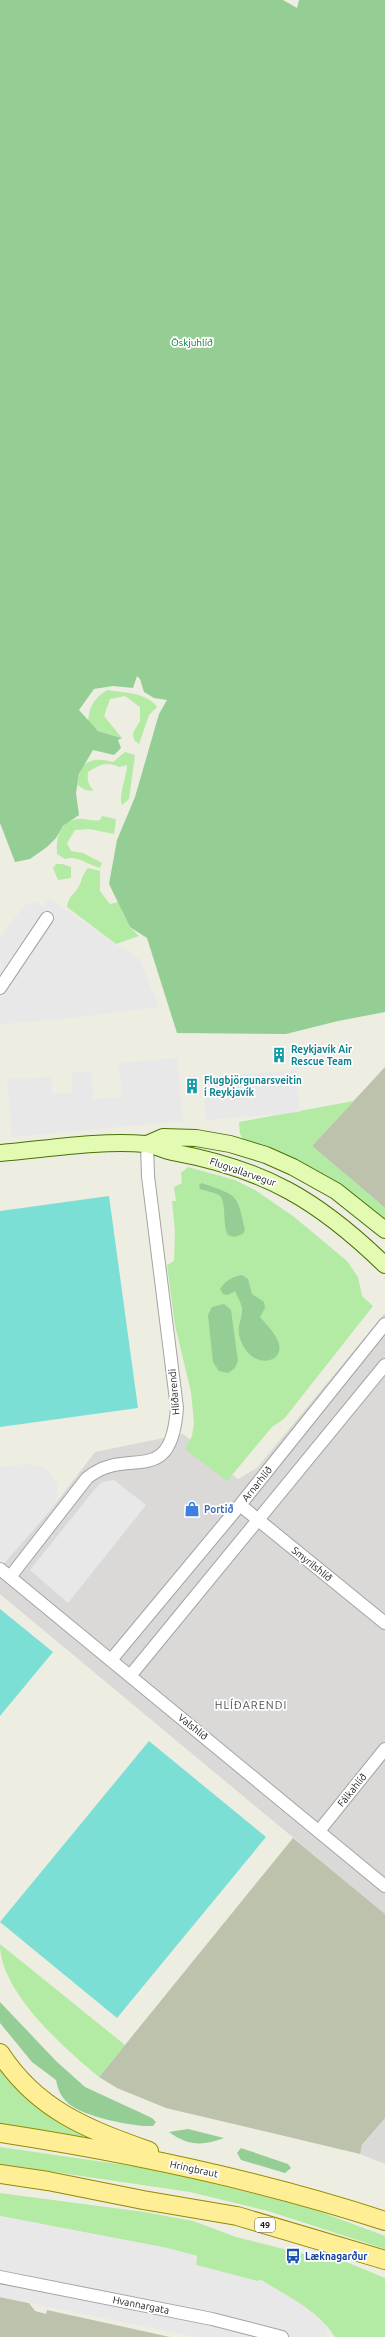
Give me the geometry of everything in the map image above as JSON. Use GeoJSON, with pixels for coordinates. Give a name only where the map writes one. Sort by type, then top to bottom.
{"type":"FeatureCollection","features":[{"type":"Feature","properties":{"kind":"main road"},"geometry":{"type":"LineString","coordinates":[[0,2053],[10,2068],[41,2100],[79,2124],[200,2170]]}},
{"type":"Feature","properties":{"kind":"main road","name":"Hringbraut"},"geometry":{"type":"LineString","coordinates":[[0,2134],[200,2170],[323,2201],[385,2221]]}},
{"type":"Feature","properties":{"kind":"main road","name":"49"},"geometry":{"type":"LineString","coordinates":[[0,2174],[48,2181],[143,2200],[237,2216],[385,2260]]}},
{"type":"Feature","properties":{"kind":"main road"},"geometry":{"type":"LineString","coordinates":[[0,2184],[143,2200]]}},
{"type":"Feature","properties":{"kind":"street"},"geometry":{"type":"LineString","coordinates":[[0,988],[46,918]]}},
{"type":"Feature","properties":{"kind":"street","name":"Flugvallarvegur"},"geometry":{"type":"LineString","coordinates":[[0,1153],[102,1144],[147,1144],[163,1137],[196,1138],[230,1144],[266,1155],[293,1167],[336,1191],[385,1230]]}},
{"type":"Feature","properties":{"kind":"street","name":"Flugvallarvegur"},"geometry":{"type":"LineString","coordinates":[[147,1144],[160,1150],[225,1165],[284,1186],[312,1203],[339,1223],[385,1265]]}},
{"type":"Feature","properties":{"kind":"street","name":"Hlíðarendi"},"geometry":{"type":"LineString","coordinates":[[10,1577],[87,1478],[98,1469],[157,1458],[167,1448],[173,1435],[177,1408],[148,1176],[147,1144]]}},
{"type":"Feature","properties":{"kind":"street","name":"Arnarhlíð"},"geometry":{"type":"LineString","coordinates":[[111,1660],[240,1505],[385,1324]]}},
{"type":"Feature","properties":{"kind":"street"},"geometry":{"type":"LineString","coordinates":[[130,1676],[257,1519],[385,1365]]}},
{"type":"Feature","properties":{"kind":"street","name":"Smyrilshlíð"},"geometry":{"type":"LineString","coordinates":[[240,1505],[385,1623]]}},
{"type":"Feature","properties":{"kind":"street","name":"Valshlíð"},"geometry":{"type":"LineString","coordinates":[[0,1569],[385,1886]]}},
{"type":"Feature","properties":{"kind":"street","name":"Fálkahlíð"},"geometry":{"type":"LineString","coordinates":[[319,1831],[385,1749]]}},
{"type":"Feature","properties":{"kind":"street","name":"Hvannargata"},"geometry":{"type":"LineString","coordinates":[[0,2278],[212,2319],[282,2337]]}},
{"type":"Feature","properties":{"kind":"shaded area"},"geometry":{"type":"Polygon","coordinates":[[[49,899],[140,960],[159,1007],[55,1020],[0,1024],[0,971],[2,967],[0,960],[0,939],[23,906],[36,902],[43,907],[49,899]]]}},
{"type":"Feature","properties":{"kind":"shaded area"},"geometry":{"type":"Polygon","coordinates":[[[177,1058],[183,1121],[12,1137],[7,1079],[51,1077],[52,1094],[73,1093],[72,1073],[91,1071],[94,1099],[122,1097],[119,1063],[177,1058]]]}},
{"type":"Feature","properties":{"kind":"shaded area"},"geometry":{"type":"Polygon","coordinates":[[[385,1067],[385,1208],[312,1146],[385,1067]]]}},
{"type":"Feature","properties":{"kind":"shaded area"},"geometry":{"type":"Polygon","coordinates":[[[296,1070],[300,1112],[206,1120],[203,1077],[296,1070]]]}},
{"type":"Feature","properties":{"kind":"shaded area"},"geometry":{"type":"Polygon","coordinates":[[[109,1196],[138,1408],[0,1427],[0,1211],[109,1196]]]}},
{"type":"Feature","properties":{"kind":"shaded area"},"geometry":{"type":"Polygon","coordinates":[[[385,1313],[385,1914],[0,1594],[0,1568],[53,1507],[95,1452],[183,1434],[238,1479],[257,1468],[385,1313]]]}},
{"type":"Feature","properties":{"kind":"shaded area"},"geometry":{"type":"Polygon","coordinates":[[[28,1464],[42,1467],[52,1475],[57,1484],[57,1498],[53,1507],[0,1568],[0,1467],[28,1464]]]}},
{"type":"Feature","properties":{"kind":"shaded area"},"geometry":{"type":"Polygon","coordinates":[[[114,1480],[146,1505],[68,1603],[30,1570],[95,1489],[102,1482],[114,1480]]]}},
{"type":"Feature","properties":{"kind":"shaded area"},"geometry":{"type":"Polygon","coordinates":[[[0,1609],[53,1652],[0,1716],[0,1609]]]}},
{"type":"Feature","properties":{"kind":"shaded area"},"geometry":{"type":"Polygon","coordinates":[[[149,1741],[266,1837],[117,2018],[0,1922],[149,1741]]]}},
{"type":"Feature","properties":{"kind":"shaded area"},"geometry":{"type":"Polygon","coordinates":[[[293,1838],[385,1914],[385,2118],[362,2145],[360,2154],[166,2108],[117,2088],[99,2077],[293,1838]]]}},
{"type":"Feature","properties":{"kind":"shaded area"},"geometry":{"type":"Polygon","coordinates":[[[385,2118],[385,2164],[360,2154],[362,2146],[385,2118]]]}},
{"type":"Feature","properties":{"kind":"shaded area"},"geometry":{"type":"Polygon","coordinates":[[[0,2216],[167,2248],[197,2256],[196,2265],[257,2281],[261,2280],[302,2305],[328,2327],[326,2337],[196,2337],[0,2297],[0,2216]]]}},
{"type":"Feature","properties":{"kind":"shaded area"},"geometry":{"type":"Polygon","coordinates":[[[0,2297],[29,2303],[35,2311],[46,2314],[47,2310],[170,2337],[0,2337],[0,2297]]]}},
{"type":"Feature","properties":{"kind":"green space","name":"Öskjuhlíð"},"geometry":{"type":"Polygon","coordinates":[[[0,0],[283,0],[297,8],[299,0],[385,0],[385,1012],[338,1021],[286,1034],[177,1033],[147,938],[130,927],[109,884],[117,840],[135,797],[159,714],[167,700],[154,698],[144,692],[140,679],[137,676],[133,688],[113,686],[94,689],[79,710],[98,731],[122,738],[118,740],[121,748],[114,755],[93,750],[79,774],[76,793],[79,815],[63,826],[56,838],[47,847],[30,859],[15,862],[0,823],[0,0]]]}},
{"type":"Feature","properties":{"kind":"green space"},"geometry":{"type":"Polygon","coordinates":[[[107,690],[134,694],[147,698],[157,707],[149,715],[139,744],[134,740],[133,733],[140,721],[140,707],[125,696],[110,699],[104,716],[122,738],[99,731],[88,722],[93,703],[107,690]]]}},
{"type":"Feature","properties":{"kind":"green space"},"geometry":{"type":"Polygon","coordinates":[[[125,752],[135,755],[129,799],[122,805],[121,796],[127,765],[119,767],[107,764],[96,767],[88,772],[88,782],[94,791],[85,790],[78,785],[81,770],[88,762],[93,760],[106,760],[113,762],[125,752]]]}},
{"type":"Feature","properties":{"kind":"green space"},"geometry":{"type":"Polygon","coordinates":[[[102,816],[116,819],[114,834],[90,829],[75,830],[67,843],[71,851],[83,853],[102,863],[100,868],[78,859],[65,859],[57,854],[58,837],[63,827],[67,823],[78,819],[94,821],[100,820],[102,816]]]}},
{"type":"Feature","properties":{"kind":"green space"},"geometry":{"type":"Polygon","coordinates":[[[56,864],[71,867],[71,878],[58,880],[53,868],[56,864]]]}},
{"type":"Feature","properties":{"kind":"green space"},"geometry":{"type":"Polygon","coordinates":[[[88,868],[100,871],[100,891],[110,904],[118,902],[130,927],[139,936],[116,944],[67,907],[70,897],[78,888],[84,873],[88,868]]]}},
{"type":"Feature","properties":{"kind":"green space"},"geometry":{"type":"Polygon","coordinates":[[[354,1101],[312,1146],[385,1208],[385,1221],[245,1142],[240,1134],[239,1122],[354,1101]]]}},
{"type":"Feature","properties":{"kind":"green space"},"geometry":{"type":"Polygon","coordinates":[[[188,1167],[235,1180],[255,1190],[293,1216],[347,1261],[358,1277],[362,1296],[373,1306],[284,1419],[272,1427],[227,1481],[185,1449],[192,1436],[194,1423],[191,1392],[175,1325],[167,1265],[174,1261],[175,1232],[172,1201],[176,1201],[174,1187],[182,1183],[181,1173],[188,1167]]]}},
{"type":"Feature","properties":{"kind":"green space"},"geometry":{"type":"Polygon","coordinates":[[[202,1183],[223,1191],[234,1198],[240,1209],[245,1230],[243,1234],[234,1237],[228,1235],[225,1225],[224,1207],[221,1198],[217,1194],[200,1189],[199,1185],[202,1183]]]}},
{"type":"Feature","properties":{"kind":"green space"},"geometry":{"type":"Polygon","coordinates":[[[242,1275],[248,1279],[252,1294],[264,1302],[265,1308],[260,1317],[277,1339],[279,1347],[278,1354],[268,1361],[253,1357],[246,1351],[239,1336],[242,1312],[240,1301],[235,1291],[228,1295],[223,1294],[220,1289],[230,1279],[242,1275]]]}},
{"type":"Feature","properties":{"kind":"green space"},"geometry":{"type":"Polygon","coordinates":[[[224,1304],[231,1310],[238,1361],[235,1368],[228,1373],[219,1371],[213,1362],[208,1315],[212,1307],[224,1304]]]}},
{"type":"Feature","properties":{"kind":"green space"},"geometry":{"type":"Polygon","coordinates":[[[0,1944],[125,2045],[99,2077],[52,2035],[22,2000],[11,1981],[3,1962],[0,1944]]]}},
{"type":"Feature","properties":{"kind":"green space"},"geometry":{"type":"Polygon","coordinates":[[[0,2002],[56,2061],[85,2087],[152,2118],[156,2122],[153,2126],[134,2125],[97,2117],[76,2109],[69,2104],[60,2093],[56,2080],[32,2062],[0,2023],[0,2002]]]}},
{"type":"Feature","properties":{"kind":"green space"},"geometry":{"type":"Polygon","coordinates":[[[0,2068],[30,2099],[52,2117],[89,2139],[0,2127],[0,2068]]]}},
{"type":"Feature","properties":{"kind":"green space"},"geometry":{"type":"Polygon","coordinates":[[[188,2129],[224,2138],[216,2141],[196,2143],[183,2140],[169,2132],[188,2129]]]}},
{"type":"Feature","properties":{"kind":"green space"},"geometry":{"type":"Polygon","coordinates":[[[0,2147],[159,2170],[310,2208],[385,2236],[385,2249],[268,2211],[190,2192],[0,2164],[0,2147]]]}},
{"type":"Feature","properties":{"kind":"green space"},"geometry":{"type":"Polygon","coordinates":[[[241,2148],[288,2164],[291,2168],[285,2173],[241,2160],[237,2153],[241,2148]]]}},
{"type":"Feature","properties":{"kind":"green space"},"geometry":{"type":"Polygon","coordinates":[[[0,2193],[144,2212],[193,2221],[236,2237],[304,2254],[332,2256],[385,2278],[385,2337],[335,2337],[328,2327],[311,2311],[261,2280],[257,2281],[196,2265],[197,2256],[167,2248],[0,2216],[0,2193]]]}},
{"type":"Feature","properties":{"kind":"place","name":"Reykjavík Air Rescue Team"},"geometry":{"type":"Point","coordinates":[279,1055]}},
{"type":"Feature","properties":{"kind":"place","name":"Flugbjörgunarsveitin í Reykjavík"},"geometry":{"type":"Point","coordinates":[192,1086]}},
{"type":"Feature","properties":{"kind":"place","name":"Portið"},"geometry":{"type":"Point","coordinates":[192,1509]}},
{"type":"Feature","properties":{"kind":"place","name":"Læknagarður"},"geometry":{"type":"Point","coordinates":[293,2256]}},
{"type":"Feature","properties":{"kind":"district","name":"HLÍÐARENDI"},"geometry":{"type":"Point","coordinates":[251,1705]}}]}
